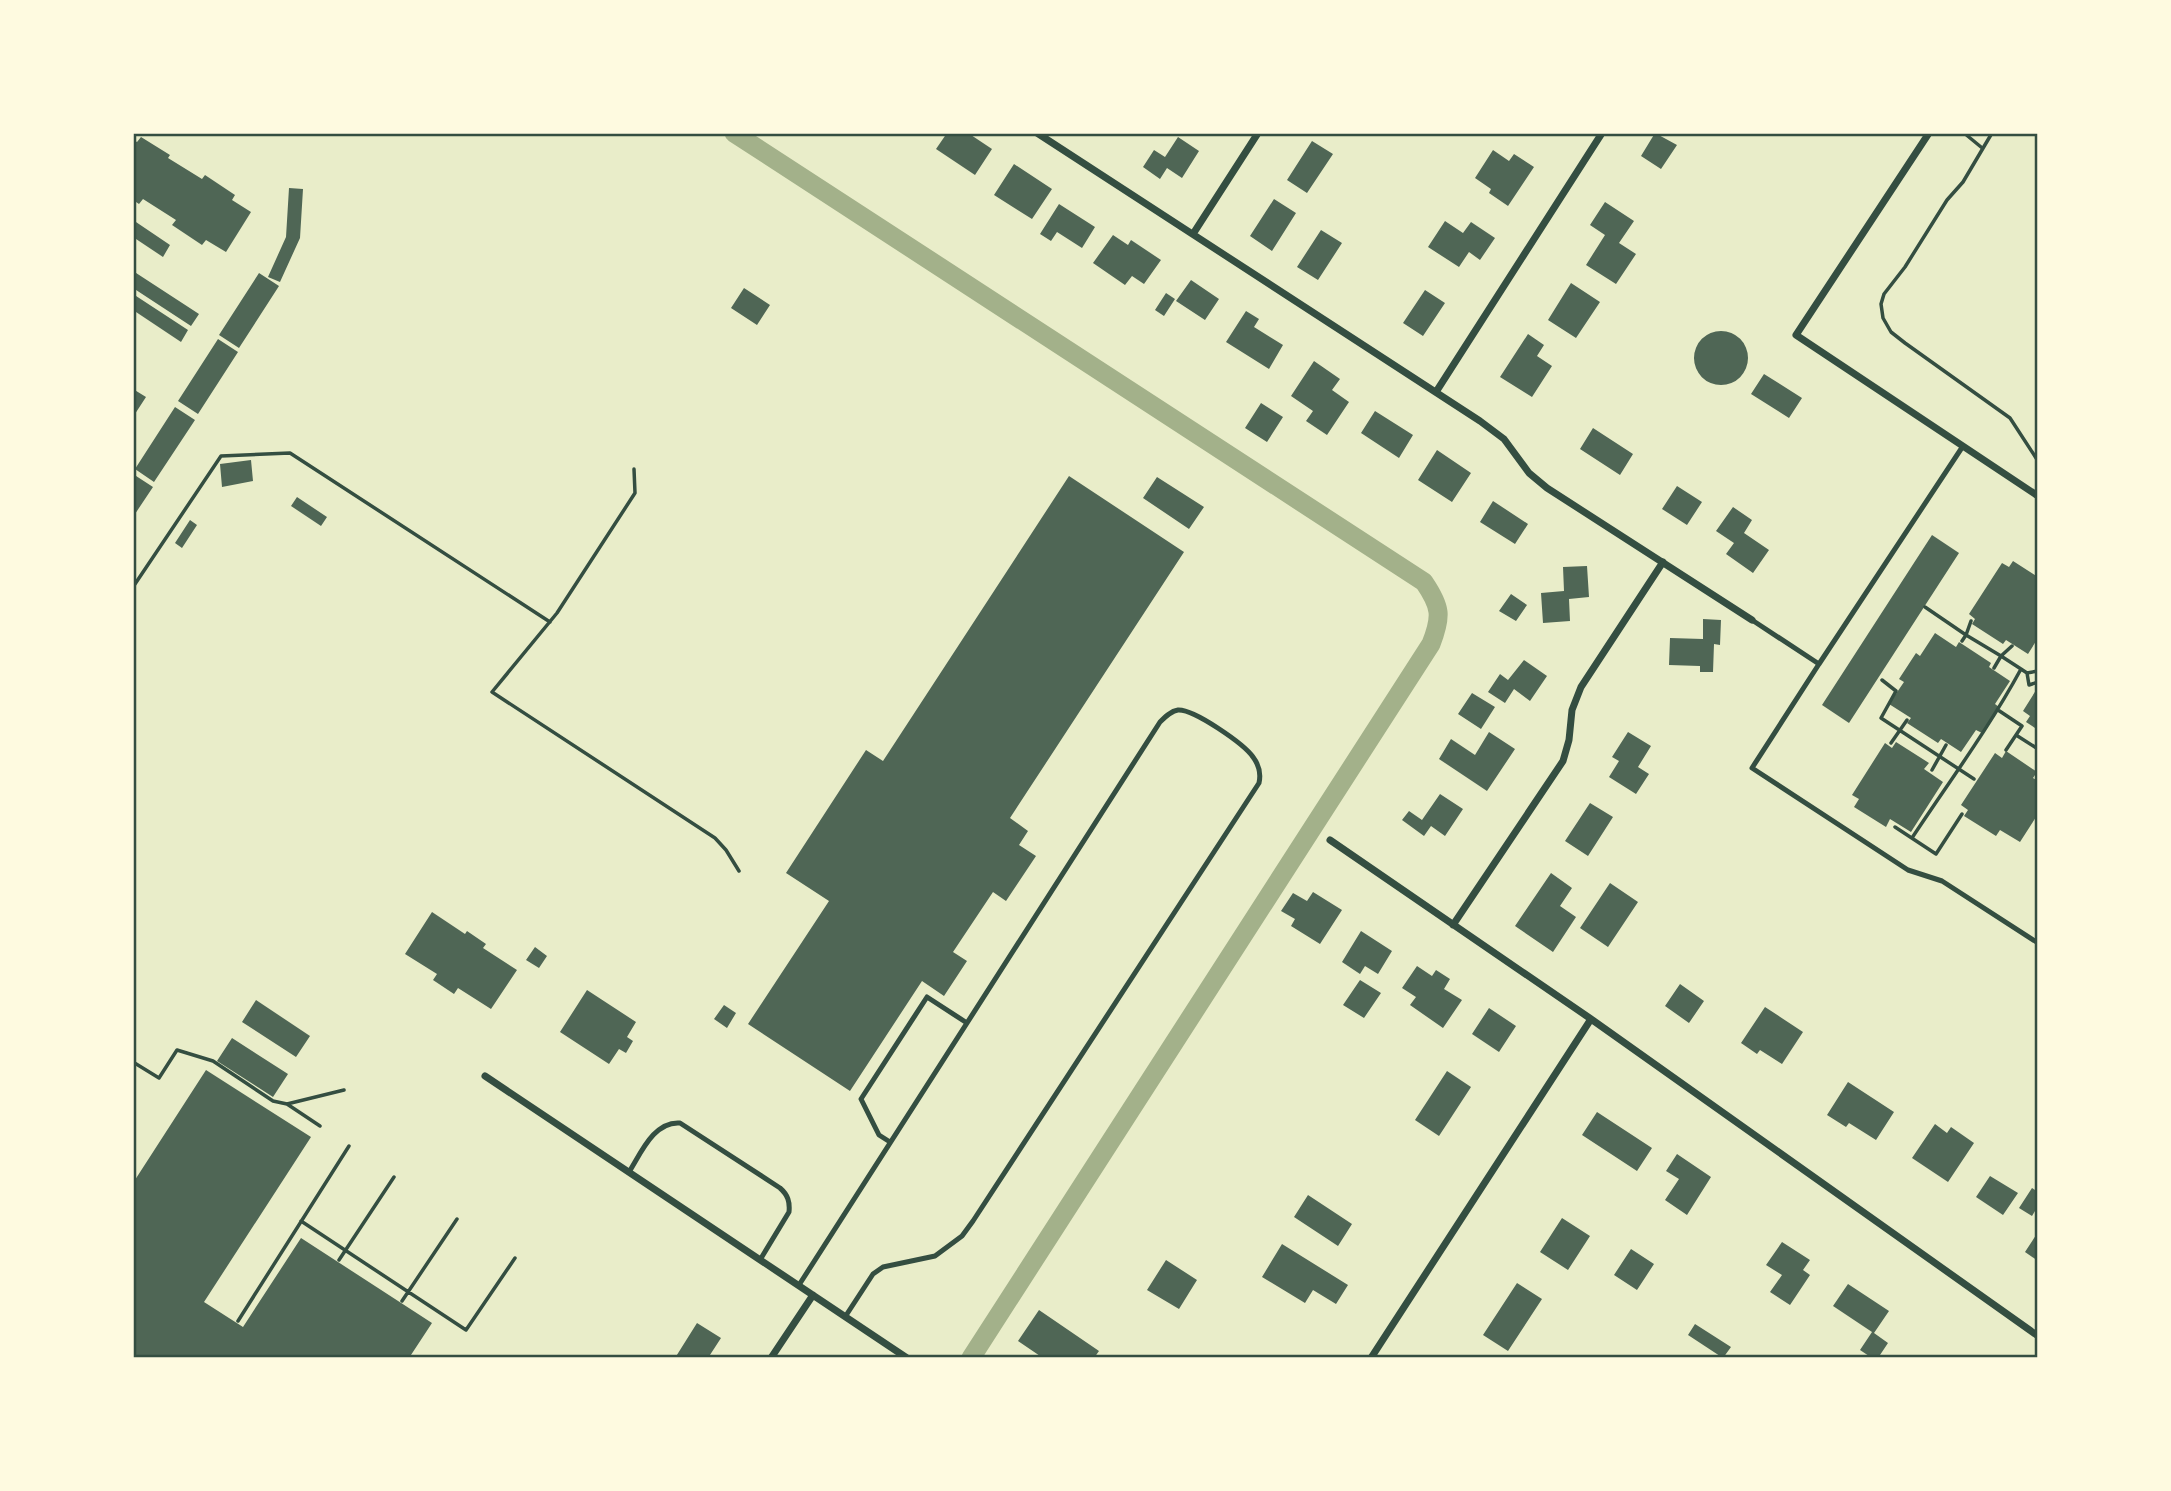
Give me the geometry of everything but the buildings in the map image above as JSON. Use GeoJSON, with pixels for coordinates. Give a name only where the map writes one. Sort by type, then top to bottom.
{"type":"FeatureCollection","features":[{"type":"Feature","properties":{"kind":"street"},"geometry":{"type":"LineString","coordinates":[[1037,133],[1436,392],[1504,439],[1529,473],[1547,488],[1752,620]]}},
{"type":"Feature","properties":{"kind":"street"},"geometry":{"type":"LineString","coordinates":[[1193,234],[1258,133]]}},
{"type":"Feature","properties":{"kind":"street"},"geometry":{"type":"LineString","coordinates":[[1436,392],[1602,133]]}},
{"type":"Feature","properties":{"kind":"street"},"geometry":{"type":"LineString","coordinates":[[1929,133],[1796,335],[2038,496]]}},
{"type":"Feature","properties":{"kind":"street"},"geometry":{"type":"LineString","coordinates":[[1453,925],[1563,761],[1569,740],[1572,710],[1581,687],[1663,562]]}},
{"type":"Feature","properties":{"kind":"street"},"geometry":{"type":"LineString","coordinates":[[1330,840],[1591,1019],[2038,1336]]}},
{"type":"Feature","properties":{"kind":"street"},"geometry":{"type":"LineString","coordinates":[[1371,1358],[1591,1019]]}},
{"type":"Feature","properties":{"kind":"street"},"geometry":{"type":"LineString","coordinates":[[485,1076],[907,1358]]}},
{"type":"Feature","properties":{"kind":"street"},"geometry":{"type":"LineString","coordinates":[[771,1358],[813,1295]]}},
{"type":"Feature","properties":{"kind":"lane"},"geometry":{"type":"LineString","coordinates":[[1963,446],[1752,768],[1908,870],[1942,881],[2038,943]]}},
{"type":"Feature","properties":{"kind":"lane"},"geometry":{"type":"LineString","coordinates":[[1752,620],[1819,664]]}},
{"type":"Feature","properties":{"kind":"lane"},"geometry":{"type":"LineString","coordinates":[[799,1285],[1160,722],[1169,713],[1179,710],[1193,713],[1243,746],[1254,758],[1261,774],[1259,783],[962,1237],[935,1255],[883,1267],[873,1274],[845,1317]]}},
{"type":"Feature","properties":{"kind":"lane"},"geometry":{"type":"LineString","coordinates":[[890,1142],[879,1135],[861,1099],[927,997],[967,1023]]}},
{"type":"Feature","properties":{"kind":"lane"},"geometry":{"type":"LineString","coordinates":[[629,1172],[654,1133],[670,1122],[680,1123],[780,1188],[790,1204],[789,1212],[760,1260]]}},
{"type":"Feature","properties":{"kind":"path"},"geometry":{"type":"LineString","coordinates":[[1964,133],[1982,148]]}},
{"type":"Feature","properties":{"kind":"path"},"geometry":{"type":"LineString","coordinates":[[1992,133],[1963,182],[1947,200],[1905,267],[1884,294],[1881,304],[1882,318],[1898,338],[2010,418],[2038,461]]}},
{"type":"Feature","properties":{"kind":"path"},"geometry":{"type":"LineString","coordinates":[[133,587],[221,456],[290,453],[550,622]]}},
{"type":"Feature","properties":{"kind":"path"},"geometry":{"type":"LineString","coordinates":[[634,469],[635,493],[550,622],[492,692],[715,838],[739,870]]}},
{"type":"Feature","properties":{"kind":"path"},"geometry":{"type":"LineString","coordinates":[[1925,607],[2027,673],[2038,671]]}},
{"type":"Feature","properties":{"kind":"path"},"geometry":{"type":"LineString","coordinates":[[1962,641],[1971,621]]}},
{"type":"Feature","properties":{"kind":"path"},"geometry":{"type":"LineString","coordinates":[[1994,668],[2001,656],[2012,646]]}},
{"type":"Feature","properties":{"kind":"path"},"geometry":{"type":"LineString","coordinates":[[1912,838],[1998,710],[2021,669]]}},
{"type":"Feature","properties":{"kind":"path"},"geometry":{"type":"LineString","coordinates":[[2027,673],[2029,685],[2038,682]]}},
{"type":"Feature","properties":{"kind":"path"},"geometry":{"type":"LineString","coordinates":[[1882,680],[1896,691],[1881,718],[1974,779]]}},
{"type":"Feature","properties":{"kind":"path"},"geometry":{"type":"LineString","coordinates":[[1998,710],[2022,726],[2006,750]]}},
{"type":"Feature","properties":{"kind":"path"},"geometry":{"type":"LineString","coordinates":[[1891,743],[1907,720]]}},
{"type":"Feature","properties":{"kind":"path"},"geometry":{"type":"LineString","coordinates":[[2015,735],[2038,749]]}},
{"type":"Feature","properties":{"kind":"path"},"geometry":{"type":"LineString","coordinates":[[1932,770],[1945,744]]}},
{"type":"Feature","properties":{"kind":"path"},"geometry":{"type":"LineString","coordinates":[[1895,827],[1936,853],[1962,814]]}},
{"type":"Feature","properties":{"kind":"path"},"geometry":{"type":"LineString","coordinates":[[133,1062],[159,1078],[177,1050],[213,1061],[273,1101],[287,1104],[320,1126]]}},
{"type":"Feature","properties":{"kind":"path"},"geometry":{"type":"LineString","coordinates":[[287,1104],[344,1090]]}},
{"type":"Feature","properties":{"kind":"path"},"geometry":{"type":"LineString","coordinates":[[237,1321],[349,1146]]}},
{"type":"Feature","properties":{"kind":"path"},"geometry":{"type":"LineString","coordinates":[[339,1260],[394,1177]]}},
{"type":"Feature","properties":{"kind":"path"},"geometry":{"type":"LineString","coordinates":[[402,1301],[457,1219]]}},
{"type":"Feature","properties":{"kind":"path"},"geometry":{"type":"LineString","coordinates":[[301,1221],[466,1330],[515,1258]]}},
{"type":"Feature","properties":{"kind":"waterway"},"geometry":{"type":"LineString","coordinates":[[734,133],[1424,582],[1437,605],[1437,626],[1431,644],[971,1358]]}}]}
